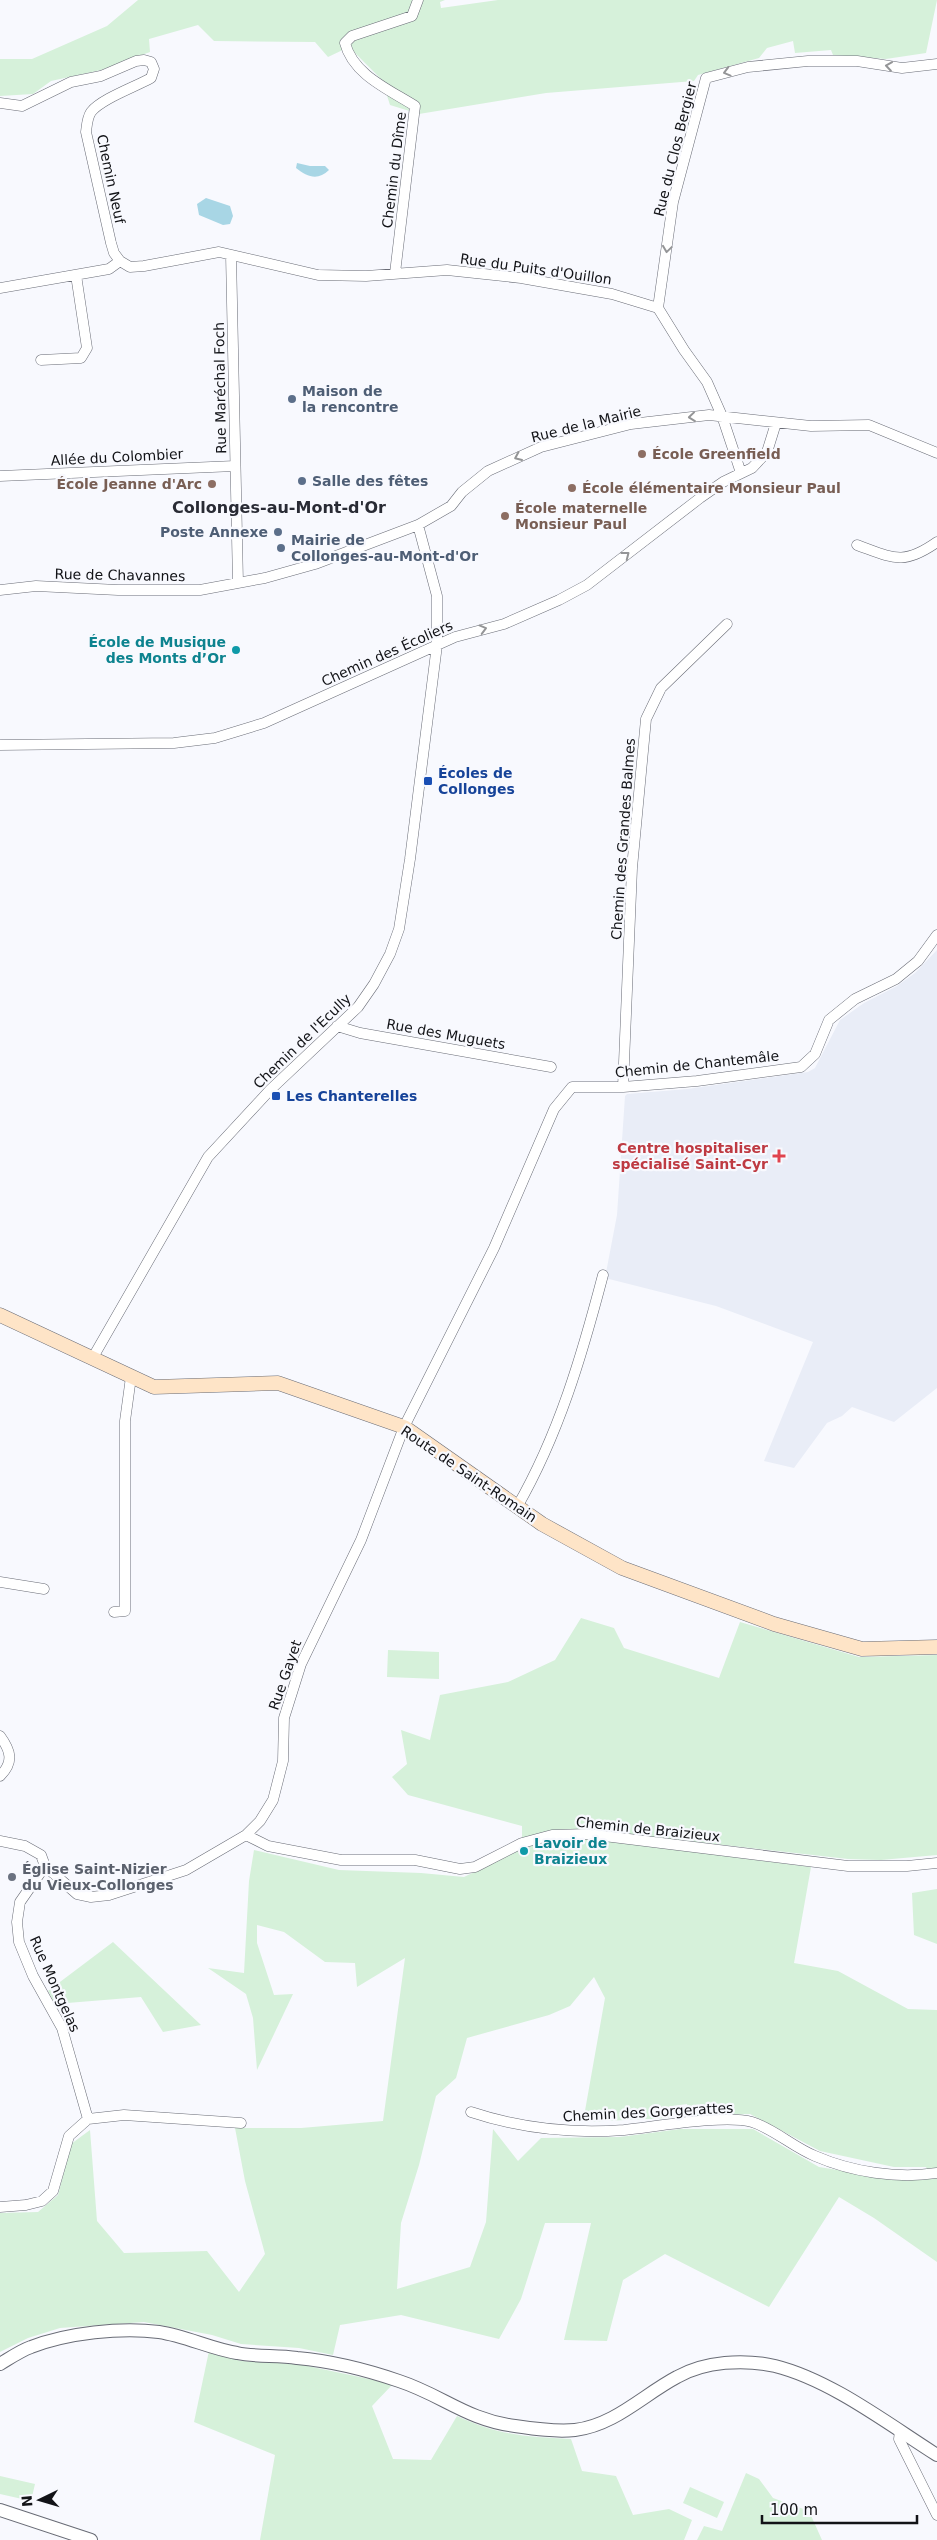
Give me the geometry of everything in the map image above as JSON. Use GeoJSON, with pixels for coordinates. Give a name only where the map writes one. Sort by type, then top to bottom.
{"type":"FeatureCollection","features":[{"type":"Feature","properties":{"kind":"main road","name":"Route de Saint-Romain"},"geometry":{"type":"LineString","coordinates":[[0,1315],[154,1387],[278,1382],[404,1428],[542,1524],[622,1568],[774,1624],[862,1649],[937,1647]]}},
{"type":"Feature","properties":{"kind":"street","name":"Chemin du Dîme"},"geometry":{"type":"LineString","coordinates":[[395,273],[415,106],[364,74],[348,55],[346,43],[352,36],[412,16],[418,0]]}},
{"type":"Feature","properties":{"kind":"street","name":"Chemin Neuf"},"geometry":{"type":"LineString","coordinates":[[0,103],[22,106],[71,82],[100,76],[136,61],[144,60],[151,62],[154,69],[150,78],[100,105],[92,111],[88,119],[86,132],[111,243],[120,261]]}},
{"type":"Feature","properties":{"kind":"street","name":"Rue du Clos Bergier"},"geometry":{"type":"LineString","coordinates":[[658,308],[674,202],[706,78],[748,67],[808,62],[857,61],[902,68],[937,64]]}},
{"type":"Feature","properties":{"kind":"street"},"geometry":{"type":"LineString","coordinates":[[0,288],[109,269],[120,261],[130,266],[144,266],[219,252],[231,255]]}},
{"type":"Feature","properties":{"kind":"street","name":"Rue du Puits d'Ouillon"},"geometry":{"type":"LineString","coordinates":[[231,255],[318,275],[366,276],[447,270],[521,278],[612,294],[658,308]]}},
{"type":"Feature","properties":{"kind":"street","name":"Rue Maréchal Foch"},"geometry":{"type":"LineString","coordinates":[[231,255],[238,583]]}},
{"type":"Feature","properties":{"kind":"street"},"geometry":{"type":"LineString","coordinates":[[41,360],[81,358],[87,348],[76,275]]}},
{"type":"Feature","properties":{"kind":"street"},"geometry":{"type":"LineString","coordinates":[[658,308],[707,382],[722,416],[741,473]]}},
{"type":"Feature","properties":{"kind":"street","name":"Rue de la Mairie"},"geometry":{"type":"LineString","coordinates":[[238,583],[314,564],[418,525],[451,506],[462,492],[488,471],[541,447],[631,424],[722,416],[812,426],[869,425],[937,453]]}},
{"type":"Feature","properties":{"kind":"street","name":"Chemin des Écoliers"},"geometry":{"type":"LineString","coordinates":[[0,745],[174,743],[215,738],[264,722],[454,637],[504,624],[559,600],[587,585],[700,498],[723,482],[752,468],[767,452],[776,423]]}},
{"type":"Feature","properties":{"kind":"street","name":"Allée du Colombier"},"geometry":{"type":"LineString","coordinates":[[0,476],[235,466]]}},
{"type":"Feature","properties":{"kind":"street","name":"Chemin de l'Ecully"},"geometry":{"type":"LineString","coordinates":[[92,1359],[208,1157],[239,1121],[358,1007],[374,984],[399,929],[422,779],[437,645],[437,596],[418,525]]}},
{"type":"Feature","properties":{"kind":"street"},"geometry":{"type":"LineString","coordinates":[[857,545],[888,557],[904,558],[921,554],[937,542]]}},
{"type":"Feature","properties":{"kind":"street","name":"Rue de Chavannes"},"geometry":{"type":"LineString","coordinates":[[0,590],[36,586],[118,590],[200,590],[238,583]]}},
{"type":"Feature","properties":{"kind":"street","name":"Chemin des Grandes Balmes"},"geometry":{"type":"LineString","coordinates":[[623,1087],[632,868],[646,719],[661,688],[727,624]]}},
{"type":"Feature","properties":{"kind":"street","name":"Chemin de Chantemâle"},"geometry":{"type":"LineString","coordinates":[[404,1428],[494,1248],[554,1108],[572,1087],[623,1087],[697,1081],[801,1067],[815,1054],[829,1020],[855,999],[896,980],[918,961],[937,935]]}},
{"type":"Feature","properties":{"kind":"street","name":"Rue des Muguets"},"geometry":{"type":"LineString","coordinates":[[337,1026],[360,1033],[550,1067]]}},
{"type":"Feature","properties":{"kind":"street"},"geometry":{"type":"LineString","coordinates":[[517,1507],[548,1446],[572,1388],[603,1275]]}},
{"type":"Feature","properties":{"kind":"street"},"geometry":{"type":"LineString","coordinates":[[114,1612],[125,1611],[126,1421],[132,1377]]}},
{"type":"Feature","properties":{"kind":"street","name":"Rue Gayet"},"geometry":{"type":"LineString","coordinates":[[0,1841],[25,1846],[41,1855],[45,1866],[76,1894],[91,1897],[109,1895],[186,1870],[246,1835],[260,1821],[273,1800],[283,1761],[284,1718],[301,1664],[361,1540],[404,1428]]}},
{"type":"Feature","properties":{"kind":"street"},"geometry":{"type":"LineString","coordinates":[[0,1582],[44,1589]]}},
{"type":"Feature","properties":{"kind":"street"},"geometry":{"type":"LineString","coordinates":[[0,1736],[7,1746],[11,1758],[8,1769],[0,1776]]}},
{"type":"Feature","properties":{"kind":"street","name":"Chemin de Braizieux"},"geometry":{"type":"LineString","coordinates":[[246,1835],[268,1846],[341,1860],[415,1860],[460,1869],[491,1861],[522,1843],[552,1835],[588,1834],[857,1866],[908,1866],[937,1863]]}},
{"type":"Feature","properties":{"kind":"street","name":"Rue Montgelas"},"geometry":{"type":"LineString","coordinates":[[45,1866],[20,1902],[17,1922],[19,1942],[33,1976],[62,2028],[88,2119]]}},
{"type":"Feature","properties":{"kind":"street","name":"Chemin des Gorgerattes"},"geometry":{"type":"LineString","coordinates":[[471,2112],[501,2122],[547,2130],[576,2132],[711,2121],[752,2122],[815,2156],[852,2168],[894,2176],[937,2173]]}},
{"type":"Feature","properties":{"kind":"street"},"geometry":{"type":"LineString","coordinates":[[0,2207],[26,2205],[42,2201],[53,2191],[69,2136],[88,2119],[124,2115],[240,2123]]}},
{"type":"Feature","properties":{"kind":"street"},"geometry":{"type":"LineString","coordinates":[[0,2364],[29,2348],[61,2337],[116,2332],[158,2332],[190,2339],[236,2354],[298,2358],[378,2374],[403,2382],[471,2416],[500,2424],[539,2430],[576,2430],[602,2422],[627,2410],[677,2377],[698,2368],[720,2364],[749,2363],[791,2372],[831,2389],[937,2455]]}},
{"type":"Feature","properties":{"kind":"street"},"geometry":{"type":"LineString","coordinates":[[900,2431],[899,2439],[937,2515]]}},
{"type":"Feature","properties":{"kind":"street"},"geometry":{"type":"LineString","coordinates":[[0,2510],[91,2540]]}},
{"type":"Feature","properties":{"kind":"shaded area","name":"Centre hospitaliser spécialisé Saint-Cyr"},"geometry":{"type":"Polygon","coordinates":[[[937,950],[937,1388],[894,1422],[852,1407],[842,1416],[827,1423],[794,1468],[764,1461],[813,1342],[716,1306],[605,1278],[617,1215],[625,1096],[627,1094],[687,1089],[808,1072],[815,1068],[840,1020],[864,1003],[897,986],[915,973],[937,950]]]}},
{"type":"Feature","properties":{"kind":"green space"},"geometry":{"type":"Polygon","coordinates":[[[138,0],[445,0],[440,2],[441,8],[498,0],[937,0],[926,53],[886,59],[833,55],[831,50],[795,53],[793,41],[767,48],[759,58],[698,75],[694,81],[546,93],[419,114],[390,105],[382,80],[349,47],[328,57],[315,42],[214,41],[198,25],[149,39],[150,52],[101,70],[51,81],[33,94],[0,96],[0,59],[32,59],[107,26],[138,0]]]}},
{"type":"Feature","properties":{"kind":"green space"},"geometry":{"type":"Polygon","coordinates":[[[581,1618],[614,1628],[624,1648],[719,1678],[740,1622],[859,1657],[937,1655],[937,1855],[881,1860],[848,1859],[589,1830],[522,1839],[522,1826],[408,1795],[392,1777],[407,1764],[401,1730],[430,1740],[440,1695],[508,1682],[555,1660],[581,1618]]]}},
{"type":"Feature","properties":{"kind":"green space"},"geometry":{"type":"Polygon","coordinates":[[[388,1650],[439,1652],[439,1679],[387,1677],[388,1650]]]}},
{"type":"Feature","properties":{"kind":"green space"},"geometry":{"type":"Polygon","coordinates":[[[557,1838],[588,1838],[811,1867],[794,1963],[838,1971],[908,2009],[937,2010],[937,2262],[874,2218],[839,2197],[769,2307],[665,2254],[623,2280],[607,2341],[564,2340],[591,2223],[545,2223],[521,2299],[499,2339],[401,2315],[340,2325],[333,2355],[299,2348],[241,2344],[212,2335],[144,2322],[60,2328],[28,2338],[0,2352],[0,2213],[38,2212],[58,2195],[71,2144],[90,2130],[97,2221],[124,2253],[207,2251],[239,2292],[265,2254],[245,2181],[235,2128],[301,2128],[383,2121],[405,1958],[357,1987],[355,1963],[325,1962],[284,1932],[257,1925],[257,1943],[274,1995],[293,1994],[257,2070],[253,2018],[246,1994],[208,1968],[244,1973],[249,1881],[254,1850],[339,1870],[421,1873],[464,1877],[522,1849],[557,1838]],[[594,1977],[570,2006],[549,2015],[467,2038],[456,2078],[436,2096],[419,2165],[401,2223],[397,2289],[470,2267],[486,2222],[493,2129],[518,2161],[541,2138],[620,2137],[680,2129],[753,2129],[819,2167],[894,2179],[932,2178],[926,2167],[894,2167],[820,2151],[750,2114],[689,2116],[687,2104],[673,2106],[669,2118],[583,2122],[605,1998],[594,1977]]]}},
{"type":"Feature","properties":{"kind":"green space"},"geometry":{"type":"Polygon","coordinates":[[[937,1889],[937,1944],[914,1935],[912,1893],[937,1889]]]}},
{"type":"Feature","properties":{"kind":"green space"},"geometry":{"type":"Polygon","coordinates":[[[113,1942],[201,2025],[163,2032],[141,1997],[55,2004],[48,1991],[113,1942]]]}},
{"type":"Feature","properties":{"kind":"green space"},"geometry":{"type":"Polygon","coordinates":[[[209,2351],[241,2361],[298,2364],[393,2384],[372,2406],[393,2459],[431,2460],[457,2416],[512,2434],[571,2439],[582,2471],[616,2476],[633,2515],[669,2509],[692,2520],[684,2540],[260,2540],[275,2455],[194,2422],[209,2351]]]}},
{"type":"Feature","properties":{"kind":"green space"},"geometry":{"type":"Polygon","coordinates":[[[746,2473],[759,2479],[773,2498],[809,2511],[822,2540],[697,2540],[704,2526],[722,2531],[746,2473]]]}},
{"type":"Feature","properties":{"kind":"green space"},"geometry":{"type":"Polygon","coordinates":[[[0,2476],[35,2484],[31,2501],[0,2494],[0,2476]]]}},
{"type":"Feature","properties":{"kind":"green space"},"geometry":{"type":"Polygon","coordinates":[[[690,2487],[724,2502],[717,2518],[683,2503],[690,2487]]]}},
{"type":"Feature","properties":{"kind":"water"},"geometry":{"type":"Polygon","coordinates":[[[297,163],[310,166],[325,166],[329,170],[321,176],[312,177],[296,168],[297,163]]]}},
{"type":"Feature","properties":{"kind":"water"},"geometry":{"type":"Polygon","coordinates":[[[206,198],[230,206],[233,216],[230,224],[223,225],[199,215],[197,204],[206,198]]]}},
{"type":"Feature","properties":{"kind":"place","name":"Maison de la rencontre"},"geometry":{"type":"Point","coordinates":[292,399]}},
{"type":"Feature","properties":{"kind":"place","name":"École Greenfield"},"geometry":{"type":"Point","coordinates":[642,454]}},
{"type":"Feature","properties":{"kind":"place","name":"Salle des fêtes"},"geometry":{"type":"Point","coordinates":[302,481]}},
{"type":"Feature","properties":{"kind":"place","name":"École Jeanne d'Arc"},"geometry":{"type":"Point","coordinates":[212,484]}},
{"type":"Feature","properties":{"kind":"place","name":"École élémentaire Monsieur Paul"},"geometry":{"type":"Point","coordinates":[572,488]}},
{"type":"Feature","properties":{"kind":"place","name":"École maternelle Monsieur Paul"},"geometry":{"type":"Point","coordinates":[505,516]}},
{"type":"Feature","properties":{"kind":"place","name":"Poste Annexe"},"geometry":{"type":"Point","coordinates":[278,532]}},
{"type":"Feature","properties":{"kind":"place","name":"Mairie de Collonges-au-Mont-d'Or"},"geometry":{"type":"Point","coordinates":[281,548]}},
{"type":"Feature","properties":{"kind":"place","name":"École de Musique des Monts d’Or"},"geometry":{"type":"Point","coordinates":[236,650]}},
{"type":"Feature","properties":{"kind":"place","name":"Écoles de Collonges"},"geometry":{"type":"Point","coordinates":[428,781]}},
{"type":"Feature","properties":{"kind":"place","name":"Les Chanterelles"},"geometry":{"type":"Point","coordinates":[276,1096]}},
{"type":"Feature","properties":{"kind":"place","name":"Centre hospitaliser spécialisé Saint-Cyr"},"geometry":{"type":"Point","coordinates":[779,1156]}},
{"type":"Feature","properties":{"kind":"place","name":"Lavoir de Braizieux"},"geometry":{"type":"Point","coordinates":[524,1851]}},
{"type":"Feature","properties":{"kind":"place","name":"Église Saint-Nizier du Vieux-Collonges"},"geometry":{"type":"Point","coordinates":[12,1877]}},
{"type":"Feature","properties":{"kind":"district","name":"Collonges-au-Mont-d'Or"},"geometry":{"type":"Point","coordinates":[279,507]}}]}
